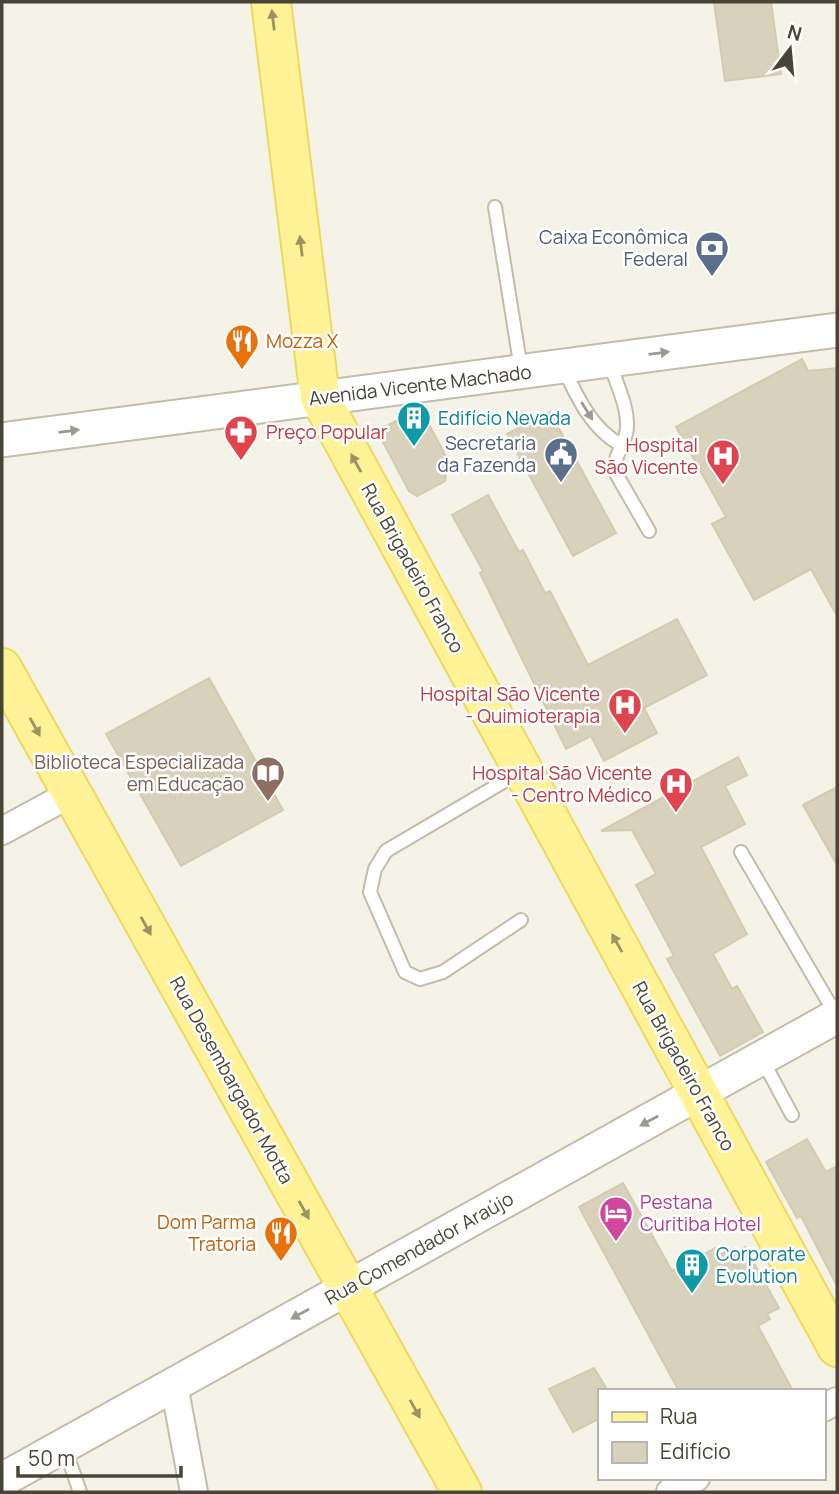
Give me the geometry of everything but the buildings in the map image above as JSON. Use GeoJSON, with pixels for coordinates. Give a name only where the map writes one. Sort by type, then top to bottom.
{"type":"FeatureCollection","features":[{"type":"Feature","properties":{"kind":"main road","name":"Rua Brigadeiro Franco"},"geometry":{"type":"LineString","coordinates":[[271,2],[320,398],[837,1347]]}},
{"type":"Feature","properties":{"kind":"main road","name":"Rua Desembargador Motta"},"geometry":{"type":"LineString","coordinates":[[2,668],[348,1288],[455,1489]]}},
{"type":"Feature","properties":{"kind":"street","name":"Avenida Vicente Machado"},"geometry":{"type":"LineString","coordinates":[[2,440],[837,330]]}},
{"type":"Feature","properties":{"kind":"street"},"geometry":{"type":"LineString","coordinates":[[2,831],[72,793]]}},
{"type":"Feature","properties":{"kind":"street","name":"Rua Comendador Araújo"},"geometry":{"type":"LineString","coordinates":[[2,1480],[837,1016]]}},
{"type":"Feature","properties":{"kind":"street"},"geometry":{"type":"LineString","coordinates":[[174,1385],[194,1492]]}},
{"type":"Feature","properties":{"kind":"street"},"geometry":{"type":"LineString","coordinates":[[670,1492],[692,1480]]}},
{"type":"Feature","properties":{"kind":"lane"},"geometry":{"type":"LineString","coordinates":[[495,207],[521,372]]}},
{"type":"Feature","properties":{"kind":"lane"},"geometry":{"type":"LineString","coordinates":[[609,360],[627,428],[614,460],[614,470],[649,531]]}},
{"type":"Feature","properties":{"kind":"lane"},"geometry":{"type":"LineString","coordinates":[[563,366],[597,427],[604,436],[621,445]]}},
{"type":"Feature","properties":{"kind":"lane"},"geometry":{"type":"LineString","coordinates":[[521,920],[443,972],[419,979],[405,972],[370,892],[375,869],[386,851],[503,785],[523,770]]}},
{"type":"Feature","properties":{"kind":"lane"},"geometry":{"type":"LineString","coordinates":[[741,852],[837,1016]]}},
{"type":"Feature","properties":{"kind":"lane"},"geometry":{"type":"LineString","coordinates":[[762,1058],[792,1115]]}},
{"type":"Feature","properties":{"kind":"lane"},"geometry":{"type":"LineString","coordinates":[[64,1446],[80,1492]]}},
{"type":"Feature","properties":{"kind":"place","name":"Caixa Econômica Federal"},"geometry":{"type":"Point","coordinates":[712,278]}},
{"type":"Feature","properties":{"kind":"place","name":"Mozza X"},"geometry":{"type":"Point","coordinates":[242,371]}},
{"type":"Feature","properties":{"kind":"place","name":"Edifício Nevada"},"geometry":{"type":"Point","coordinates":[414,448]}},
{"type":"Feature","properties":{"kind":"place","name":"Preço Popular"},"geometry":{"type":"Point","coordinates":[241,462]}},
{"type":"Feature","properties":{"kind":"place","name":"Secretaria da Fazenda"},"geometry":{"type":"Point","coordinates":[561,484]}},
{"type":"Feature","properties":{"kind":"place","name":"Hospital São Vicente"},"geometry":{"type":"Point","coordinates":[723,486]}},
{"type":"Feature","properties":{"kind":"place","name":"Hospital São Vicente - Quimioterapia"},"geometry":{"type":"Point","coordinates":[625,735]}},
{"type":"Feature","properties":{"kind":"place","name":"Biblioteca Especializada em Educação"},"geometry":{"type":"Point","coordinates":[268,803]}},
{"type":"Feature","properties":{"kind":"place","name":"Hospital São Vicente - Centro Médico"},"geometry":{"type":"Point","coordinates":[676,814]}},
{"type":"Feature","properties":{"kind":"place","name":"Pestana Curitiba Hotel"},"geometry":{"type":"Point","coordinates":[616,1243]}},
{"type":"Feature","properties":{"kind":"place","name":"Dom Parma Tratoria"},"geometry":{"type":"Point","coordinates":[281,1263]}},
{"type":"Feature","properties":{"kind":"place","name":"Corporate Evolution"},"geometry":{"type":"Point","coordinates":[692,1295]}}]}
